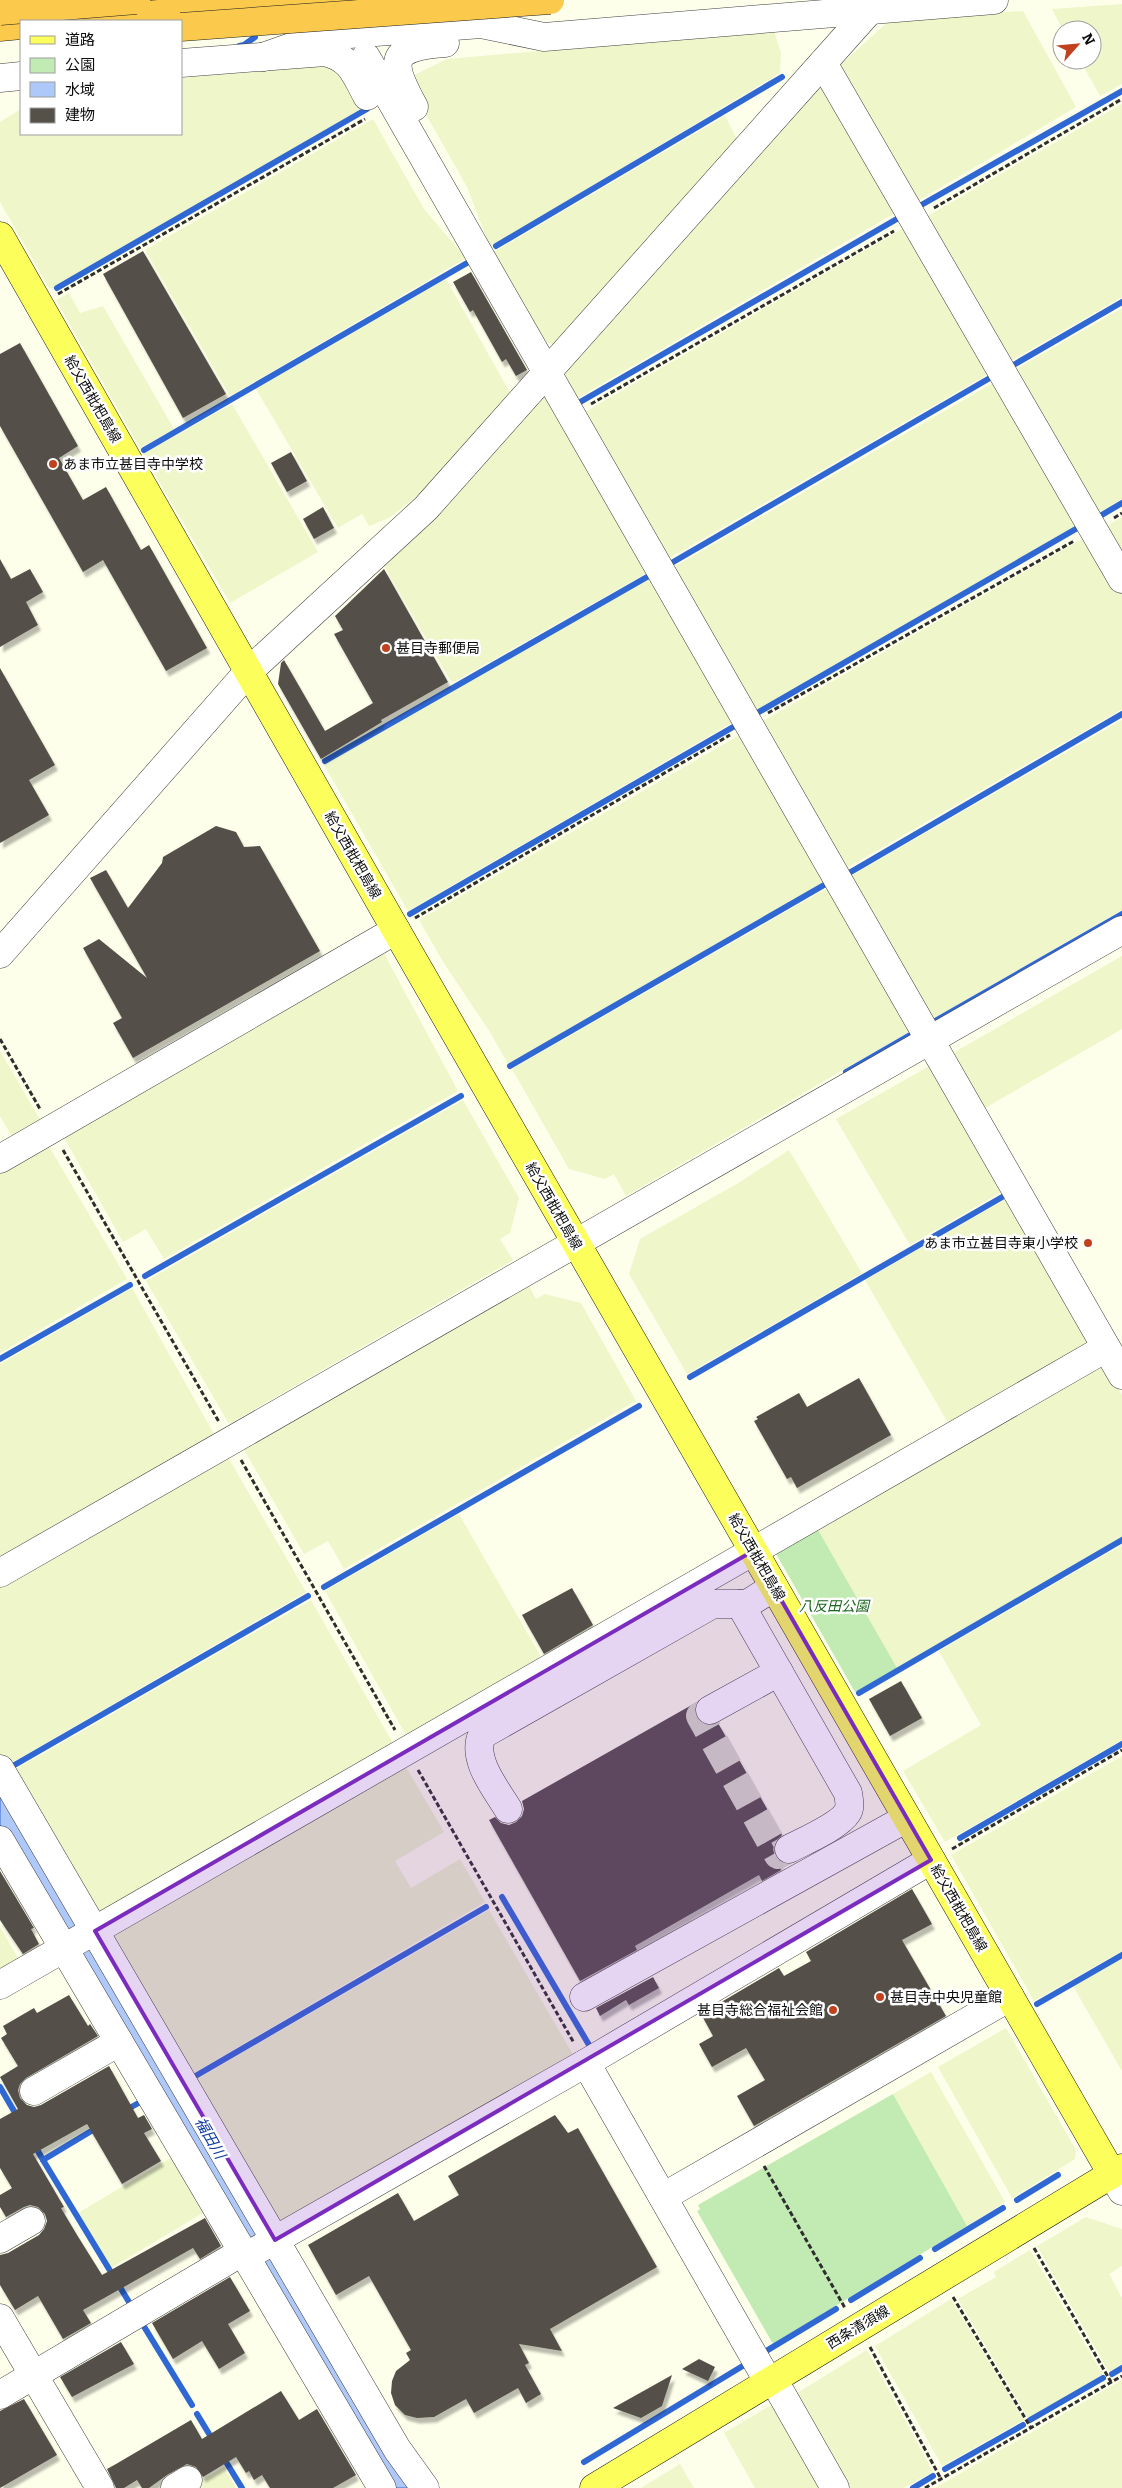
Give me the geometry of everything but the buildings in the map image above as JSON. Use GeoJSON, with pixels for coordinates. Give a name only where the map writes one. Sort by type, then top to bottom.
{"type":"FeatureCollection","features":[{"type":"Feature","properties":{"kind":"highway"},"geometry":{"type":"LineString","coordinates":[[76,20],[129,13],[337,0]]}},
{"type":"Feature","properties":{"kind":"highway"},"geometry":{"type":"LineString","coordinates":[[182,27],[550,0]]}},
{"type":"Feature","properties":{"kind":"highway"},"geometry":{"type":"LineString","coordinates":[[0,11],[129,13]]}},
{"type":"Feature","properties":{"kind":"highway"},"geometry":{"type":"LineString","coordinates":[[0,27],[20,25]]}},
{"type":"Feature","properties":{"kind":"highway"},"geometry":{"type":"LineString","coordinates":[[0,40],[20,38]]}},
{"type":"Feature","properties":{"kind":"main road","name":"給父西枇杷島線"},"geometry":{"type":"LineString","coordinates":[[0,236],[576,1244],[1010,1997],[1119,2178]]}},
{"type":"Feature","properties":{"kind":"main road","name":"西条清須線"},"geometry":{"type":"LineString","coordinates":[[594,2488],[1023,2228],[1119,2178]]}},
{"type":"Feature","properties":{"kind":"street"},"geometry":{"type":"LineString","coordinates":[[42,20],[49,0]]}},
{"type":"Feature","properties":{"kind":"street"},"geometry":{"type":"LineString","coordinates":[[477,252],[456,184],[399,79],[396,67],[401,56],[409,48],[422,44],[994,0]]}},
{"type":"Feature","properties":{"kind":"street"},"geometry":{"type":"LineString","coordinates":[[0,954],[248,672],[426,508],[870,10]]}},
{"type":"Feature","properties":{"kind":"street"},"geometry":{"type":"LineString","coordinates":[[263,57],[324,36],[482,24],[544,36]]}},
{"type":"Feature","properties":{"kind":"street"},"geometry":{"type":"LineString","coordinates":[[182,63],[325,52],[337,54],[347,61],[429,206],[477,252]]}},
{"type":"Feature","properties":{"kind":"street"},"geometry":{"type":"LineString","coordinates":[[366,57],[1122,1376]]}},
{"type":"Feature","properties":{"kind":"street"},"geometry":{"type":"LineString","coordinates":[[823,62],[1122,579]]}},
{"type":"Feature","properties":{"kind":"street"},"geometry":{"type":"LineString","coordinates":[[0,78],[20,76]]}},
{"type":"Feature","properties":{"kind":"street"},"geometry":{"type":"LineString","coordinates":[[0,1159],[396,930]]}},
{"type":"Feature","properties":{"kind":"street"},"geometry":{"type":"LineString","coordinates":[[0,1574],[1122,930]]}},
{"type":"Feature","properties":{"kind":"street"},"geometry":{"type":"LineString","coordinates":[[0,1985],[1106,1348]]}},
{"type":"Feature","properties":{"kind":"street"},"geometry":{"type":"LineString","coordinates":[[508,1809],[479,1755],[479,1742],[482,1735],[713,1604],[747,1604],[774,1587]]}},
{"type":"Feature","properties":{"kind":"street"},"geometry":{"type":"LineString","coordinates":[[740,1604],[848,1793],[850,1803],[848,1812],[841,1820],[789,1849]]}},
{"type":"Feature","properties":{"kind":"street"},"geometry":{"type":"LineString","coordinates":[[710,1710],[779,1672]]}},
{"type":"Feature","properties":{"kind":"street"},"geometry":{"type":"LineString","coordinates":[[0,1769],[92,1932],[257,2249],[370,2484]]}},
{"type":"Feature","properties":{"kind":"street"},"geometry":{"type":"LineString","coordinates":[[584,1997],[907,1818]]}},
{"type":"Feature","properties":{"kind":"street"},"geometry":{"type":"LineString","coordinates":[[0,1840],[118,2042],[257,2249],[425,2488]]}},
{"type":"Feature","properties":{"kind":"street"},"geometry":{"type":"LineString","coordinates":[[0,2395],[586,2063],[931,1860]]}},
{"type":"Feature","properties":{"kind":"street"},"geometry":{"type":"LineString","coordinates":[[662,2197],[1010,1997]]}},
{"type":"Feature","properties":{"kind":"street"},"geometry":{"type":"LineString","coordinates":[[34,2091],[118,2042]]}},
{"type":"Feature","properties":{"kind":"street"},"geometry":{"type":"LineString","coordinates":[[586,2063],[662,2197],[835,2488]]}},
{"type":"Feature","properties":{"kind":"street"},"geometry":{"type":"LineString","coordinates":[[0,2240],[31,2221]]}},
{"type":"Feature","properties":{"kind":"street"},"geometry":{"type":"LineString","coordinates":[[0,2318],[100,2488]]}},
{"type":"Feature","properties":{"kind":"path"},"geometry":{"type":"LineString","coordinates":[[572,416],[1122,100]]}},
{"type":"Feature","properties":{"kind":"path"},"geometry":{"type":"LineString","coordinates":[[39,305],[377,112]]}},
{"type":"Feature","properties":{"kind":"path"},"geometry":{"type":"LineString","coordinates":[[396,930],[748,724],[1122,513]]}},
{"type":"Feature","properties":{"kind":"path"},"geometry":{"type":"LineString","coordinates":[[0,1038],[586,2063]]}},
{"type":"Feature","properties":{"kind":"path"},"geometry":{"type":"LineString","coordinates":[[931,1860],[1122,1750]]}},
{"type":"Feature","properties":{"kind":"path"},"geometry":{"type":"LineString","coordinates":[[763,2163],[858,2327],[941,2479]]}},
{"type":"Feature","properties":{"kind":"path"},"geometry":{"type":"LineString","coordinates":[[1023,2228],[1111,2382]]}},
{"type":"Feature","properties":{"kind":"path"},"geometry":{"type":"LineString","coordinates":[[941,2277],[1031,2428]]}},
{"type":"Feature","properties":{"kind":"path"},"geometry":{"type":"LineString","coordinates":[[926,2488],[1122,2376]]}},
{"type":"Feature","properties":{"kind":"highlighted area"},"geometry":{"type":"Polygon","coordinates":[[[753,1551],[931,1860],[275,2240],[95,1931],[753,1551]]]}},
{"type":"Feature","properties":{"kind":"green space"},"geometry":{"type":"Polygon","coordinates":[[[1122,4],[1122,84],[1100,96],[1086,70],[1102,70],[1102,20],[1058,20],[1052,9],[1122,4]]]}},
{"type":"Feature","properties":{"kind":"green space"},"geometry":{"type":"Polygon","coordinates":[[[1023,11],[1052,64],[1052,70],[1056,70],[1076,107],[913,204],[837,68],[890,20],[1023,11]]]}},
{"type":"Feature","properties":{"kind":"green space"},"geometry":{"type":"Polygon","coordinates":[[[774,31],[781,53],[780,73],[490,247],[467,187],[406,79],[447,59],[774,31]]]}},
{"type":"Feature","properties":{"kind":"green space"},"geometry":{"type":"Polygon","coordinates":[[[327,66],[349,76],[365,107],[54,288],[49,288],[0,202],[0,122],[20,110],[20,135],[182,135],[182,78],[327,66]]]}},
{"type":"Feature","properties":{"kind":"green space"},"geometry":{"type":"Polygon","coordinates":[[[823,80],[902,209],[571,402],[558,379],[823,80]]]}},
{"type":"Feature","properties":{"kind":"green space"},"geometry":{"type":"Polygon","coordinates":[[[1122,104],[1122,297],[1004,365],[919,221],[1122,104]]]}},
{"type":"Feature","properties":{"kind":"green space"},"geometry":{"type":"Polygon","coordinates":[[[725,116],[737,139],[556,346],[544,341],[494,252],[725,116]]]}},
{"type":"Feature","properties":{"kind":"green space"},"geometry":{"type":"Polygon","coordinates":[[[373,119],[424,209],[466,258],[230,396],[145,250],[373,119]]]}},
{"type":"Feature","properties":{"kind":"green space"},"geometry":{"type":"Polygon","coordinates":[[[909,225],[995,370],[661,563],[578,416],[909,225]]]}},
{"type":"Feature","properties":{"kind":"green space"},"geometry":{"type":"Polygon","coordinates":[[[446,279],[512,396],[427,488],[389,518],[369,526],[362,514],[338,528],[256,389],[446,279]]]}},
{"type":"Feature","properties":{"kind":"green space"},"geometry":{"type":"Polygon","coordinates":[[[69,293],[80,313],[103,306],[174,429],[140,448],[56,300],[69,293]]]}},
{"type":"Feature","properties":{"kind":"green space"},"geometry":{"type":"Polygon","coordinates":[[[1122,308],[1122,499],[1091,517],[1008,374],[1122,308]]]}},
{"type":"Feature","properties":{"kind":"green space"},"geometry":{"type":"Polygon","coordinates":[[[1000,379],[1082,522],[748,716],[667,571],[1000,379]]]}},
{"type":"Feature","properties":{"kind":"green space"},"geometry":{"type":"Polygon","coordinates":[[[548,392],[650,571],[452,683],[383,564],[548,392]]]}},
{"type":"Feature","properties":{"kind":"green space"},"geometry":{"type":"Polygon","coordinates":[[[232,404],[318,552],[230,603],[143,454],[232,404]]]}},
{"type":"Feature","properties":{"kind":"green space"},"geometry":{"type":"Polygon","coordinates":[[[1122,517],[1122,571],[1099,531],[1122,517]]]}},
{"type":"Feature","properties":{"kind":"green space"},"geometry":{"type":"Polygon","coordinates":[[[1089,535],[1122,592],[1122,709],[838,873],[754,726],[1089,535]]]}},
{"type":"Feature","properties":{"kind":"green space"},"geometry":{"type":"Polygon","coordinates":[[[653,576],[735,721],[408,911],[324,765],[653,576]]]}},
{"type":"Feature","properties":{"kind":"green space"},"geometry":{"type":"Polygon","coordinates":[[[1122,720],[1122,910],[926,1023],[844,880],[1122,720]]]}},
{"type":"Feature","properties":{"kind":"green space"},"geometry":{"type":"Polygon","coordinates":[[[738,736],[744,737],[827,880],[508,1064],[490,1032],[445,965],[419,920],[738,736]]]}},
{"type":"Feature","properties":{"kind":"green space"},"geometry":{"type":"Polygon","coordinates":[[[831,886],[912,1030],[626,1196],[614,1174],[605,1179],[569,1169],[512,1069],[831,886]]]}},
{"type":"Feature","properties":{"kind":"green space"},"geometry":{"type":"Polygon","coordinates":[[[379,944],[458,1091],[164,1259],[146,1229],[123,1242],[59,1129],[379,944]]]}},
{"type":"Feature","properties":{"kind":"green space"},"geometry":{"type":"Polygon","coordinates":[[[1122,956],[1122,1029],[978,1112],[946,1057],[1122,956]]]}},
{"type":"Feature","properties":{"kind":"green space"},"geometry":{"type":"Polygon","coordinates":[[[0,1051],[42,1123],[14,1140],[0,1116],[0,1051]]]}},
{"type":"Feature","properties":{"kind":"green space"},"geometry":{"type":"Polygon","coordinates":[[[931,1065],[1003,1191],[910,1245],[836,1119],[931,1065]]]}},
{"type":"Feature","properties":{"kind":"green space"},"geometry":{"type":"Polygon","coordinates":[[[463,1100],[519,1198],[510,1233],[500,1239],[513,1260],[229,1424],[146,1281],[463,1100]]]}},
{"type":"Feature","properties":{"kind":"green space"},"geometry":{"type":"Polygon","coordinates":[[[44,1138],[127,1279],[0,1353],[0,1164],[44,1138]]]}},
{"type":"Feature","properties":{"kind":"green space"},"geometry":{"type":"Polygon","coordinates":[[[789,1150],[862,1273],[687,1374],[629,1274],[640,1239],[740,1182],[789,1150]]]}},
{"type":"Feature","properties":{"kind":"green space"},"geometry":{"type":"Polygon","coordinates":[[[1008,1198],[1093,1345],[951,1428],[865,1280],[1008,1198]]]}},
{"type":"Feature","properties":{"kind":"green space"},"geometry":{"type":"Polygon","coordinates":[[[528,1284],[536,1299],[545,1294],[581,1303],[636,1401],[344,1569],[328,1541],[304,1554],[243,1448],[528,1284]]]}},
{"type":"Feature","properties":{"kind":"green space"},"geometry":{"type":"Polygon","coordinates":[[[132,1288],[214,1434],[0,1558],[0,1364],[132,1288]]]}},
{"type":"Feature","properties":{"kind":"green space"},"geometry":{"type":"Polygon","coordinates":[[[1099,1355],[1122,1395],[1122,1537],[897,1668],[813,1521],[1099,1355]]]}},
{"type":"Feature","properties":{"kind":"green space"},"geometry":{"type":"Polygon","coordinates":[[[228,1457],[306,1592],[6,1766],[0,1756],[0,1588],[228,1457]]]}},
{"type":"Feature","properties":{"kind":"green space"},"geometry":{"type":"Polygon","coordinates":[[[459,1514],[540,1655],[534,1665],[407,1737],[325,1591],[459,1514]]]}},
{"type":"Feature","properties":{"kind":"green space","name":"八反田公園"},"geometry":{"type":"Polygon","coordinates":[[[813,1521],[897,1668],[855,1692],[771,1545],[813,1521]]]}},
{"type":"Feature","properties":{"kind":"green space"},"geometry":{"type":"Polygon","coordinates":[[[1122,1545],[1122,1740],[945,1842],[903,1771],[981,1725],[939,1651],[1122,1545]]]}},
{"type":"Feature","properties":{"kind":"green space"},"geometry":{"type":"Polygon","coordinates":[[[311,1600],[394,1745],[94,1918],[11,1772],[311,1600]]]}},
{"type":"Feature","properties":{"kind":"green space"},"geometry":{"type":"Polygon","coordinates":[[[1122,1756],[1122,1951],[1034,2001],[951,1855],[1122,1756]]]}},
{"type":"Feature","properties":{"kind":"green space"},"geometry":{"type":"Polygon","coordinates":[[[402,1760],[444,1832],[395,1861],[411,1888],[460,1859],[485,1902],[187,2077],[102,1931],[402,1760]]]}},
{"type":"Feature","properties":{"kind":"green space"},"geometry":{"type":"Polygon","coordinates":[[[489,1910],[575,2058],[274,2228],[190,2083],[489,1910]]]}},
{"type":"Feature","properties":{"kind":"green space"},"geometry":{"type":"Polygon","coordinates":[[[0,1927],[22,1965],[0,1978],[0,1927]]]}},
{"type":"Feature","properties":{"kind":"green space"},"geometry":{"type":"Polygon","coordinates":[[[1122,1958],[1122,2071],[1073,1986],[1122,1958]]]}},
{"type":"Feature","properties":{"kind":"green space"},"geometry":{"type":"Polygon","coordinates":[[[1006,2028],[1076,2150],[1075,2159],[1012,2198],[938,2067],[1006,2028]]]}},
{"type":"Feature","properties":{"kind":"green space"},"geometry":{"type":"Polygon","coordinates":[[[931,2072],[1005,2202],[967,2226],[893,2094],[931,2072]]]}},
{"type":"Feature","properties":{"kind":"green space"},"geometry":{"type":"Polygon","coordinates":[[[893,2094],[967,2226],[773,2344],[697,2211],[700,2209],[698,2205],[893,2094]]]}},
{"type":"Feature","properties":{"kind":"green space"},"geometry":{"type":"Polygon","coordinates":[[[179,2153],[211,2208],[111,2268],[78,2213],[179,2153]]]}},
{"type":"Feature","properties":{"kind":"green space"},"geometry":{"type":"Polygon","coordinates":[[[1086,2217],[1122,2229],[1122,2266],[1109,2274],[1122,2298],[1122,2364],[1109,2372],[1037,2246],[1086,2217]]]}},
{"type":"Feature","properties":{"kind":"green space"},"geometry":{"type":"Polygon","coordinates":[[[1030,2250],[1103,2375],[1028,2418],[958,2299],[996,2277],[994,2272],[1030,2250]]]}},
{"type":"Feature","properties":{"kind":"green space"},"geometry":{"type":"Polygon","coordinates":[[[951,2299],[1024,2420],[942,2466],[875,2346],[951,2299]]]}},
{"type":"Feature","properties":{"kind":"green space"},"geometry":{"type":"Polygon","coordinates":[[[867,2350],[933,2472],[903,2488],[839,2488],[789,2398],[867,2350]]]}},
{"type":"Feature","properties":{"kind":"green space"},"geometry":{"type":"Polygon","coordinates":[[[1122,2380],[1122,2488],[935,2488],[1122,2380]]]}},
{"type":"Feature","properties":{"kind":"green space"},"geometry":{"type":"Polygon","coordinates":[[[771,2405],[779,2407],[826,2488],[755,2488],[724,2433],[771,2405]]]}},
{"type":"Feature","properties":{"kind":"green space"},"geometry":{"type":"Polygon","coordinates":[[[680,2464],[694,2488],[641,2488],[680,2464]]]}},
{"type":"Feature","properties":{"kind":"green space"},"geometry":{"type":"Polygon","coordinates":[[[224,2467],[236,2488],[188,2488],[224,2467]]]}},
{"type":"Feature","properties":{"kind":"water"},"geometry":{"type":"Polygon","coordinates":[[[0,1785],[414,2488],[390,2488],[0,1825],[0,1785]]]}},
{"type":"Feature","properties":{"kind":"waterway"},"geometry":{"type":"LineString","coordinates":[[239,46],[244,45],[255,37]]}},
{"type":"Feature","properties":{"kind":"waterway"},"geometry":{"type":"LineString","coordinates":[[496,246],[782,77]]}},
{"type":"Feature","properties":{"kind":"waterway"},"geometry":{"type":"LineString","coordinates":[[916,208],[1122,91]]}},
{"type":"Feature","properties":{"kind":"waterway"},"geometry":{"type":"LineString","coordinates":[[57,288],[367,109]]}},
{"type":"Feature","properties":{"kind":"waterway"},"geometry":{"type":"LineString","coordinates":[[575,405],[902,216]]}},
{"type":"Feature","properties":{"kind":"waterway"},"geometry":{"type":"LineString","coordinates":[[144,450],[467,263]]}},
{"type":"Feature","properties":{"kind":"waterway"},"geometry":{"type":"LineString","coordinates":[[1010,367],[1122,302]]}},
{"type":"Feature","properties":{"kind":"waterway"},"geometry":{"type":"LineString","coordinates":[[668,565],[995,375]]}},
{"type":"Feature","properties":{"kind":"waterway"},"geometry":{"type":"LineString","coordinates":[[1095,519],[1122,503]]}},
{"type":"Feature","properties":{"kind":"waterway"},"geometry":{"type":"LineString","coordinates":[[752,716],[1081,526]]}},
{"type":"Feature","properties":{"kind":"waterway"},"geometry":{"type":"LineString","coordinates":[[325,761],[654,573]]}},
{"type":"Feature","properties":{"kind":"waterway"},"geometry":{"type":"LineString","coordinates":[[849,873],[1122,714]]}},
{"type":"Feature","properties":{"kind":"waterway"},"geometry":{"type":"LineString","coordinates":[[410,914],[740,723]]}},
{"type":"Feature","properties":{"kind":"waterway"},"geometry":{"type":"LineString","coordinates":[[510,1066],[831,881]]}},
{"type":"Feature","properties":{"kind":"waterway"},"geometry":{"type":"LineString","coordinates":[[930,1024],[1122,914]]}},
{"type":"Feature","properties":{"kind":"waterway"},"geometry":{"type":"LineString","coordinates":[[846,1072],[917,1031]]}},
{"type":"Feature","properties":{"kind":"waterway"},"geometry":{"type":"LineString","coordinates":[[145,1276],[461,1096]]}},
{"type":"Feature","properties":{"kind":"waterway"},"geometry":{"type":"LineString","coordinates":[[690,1377],[1004,1196]]}},
{"type":"Feature","properties":{"kind":"waterway"},"geometry":{"type":"LineString","coordinates":[[0,1359],[130,1285]]}},
{"type":"Feature","properties":{"kind":"waterway"},"geometry":{"type":"LineString","coordinates":[[324,1587],[639,1406]]}},
{"type":"Feature","properties":{"kind":"waterway"},"geometry":{"type":"LineString","coordinates":[[859,1693],[1122,1540]]}},
{"type":"Feature","properties":{"kind":"waterway"},"geometry":{"type":"LineString","coordinates":[[11,1767],[308,1596]]}},
{"type":"Feature","properties":{"kind":"waterway"},"geometry":{"type":"LineString","coordinates":[[960,1838],[1122,1744]]}},
{"type":"Feature","properties":{"kind":"waterway"},"geometry":{"type":"LineString","coordinates":[[502,1897],[592,2050]]}},
{"type":"Feature","properties":{"kind":"waterway"},"geometry":{"type":"LineString","coordinates":[[192,2078],[486,1907]]}},
{"type":"Feature","properties":{"kind":"waterway"},"geometry":{"type":"LineString","coordinates":[[1037,2004],[1122,1955]]}},
{"type":"Feature","properties":{"kind":"waterway"},"geometry":{"type":"LineString","coordinates":[[0,2087],[18,2118]]}},
{"type":"Feature","properties":{"kind":"waterway"},"geometry":{"type":"LineString","coordinates":[[126,2110],[144,2100]]}},
{"type":"Feature","properties":{"kind":"waterway"},"geometry":{"type":"LineString","coordinates":[[34,2144],[43,2160],[98,2127]]}},
{"type":"Feature","properties":{"kind":"waterway"},"geometry":{"type":"LineString","coordinates":[[43,2160],[129,2302]]}},
{"type":"Feature","properties":{"kind":"waterway"},"geometry":{"type":"LineString","coordinates":[[1017,2200],[1058,2175]]}},
{"type":"Feature","properties":{"kind":"waterway"},"geometry":{"type":"LineString","coordinates":[[935,2249],[1003,2208]]}},
{"type":"Feature","properties":{"kind":"waterway"},"geometry":{"type":"LineString","coordinates":[[851,2300],[920,2258]]}},
{"type":"Feature","properties":{"kind":"waterway"},"geometry":{"type":"LineString","coordinates":[[763,2353],[836,2309]]}},
{"type":"Feature","properties":{"kind":"waterway"},"geometry":{"type":"LineString","coordinates":[[140,2320],[192,2405]]}},
{"type":"Feature","properties":{"kind":"waterway"},"geometry":{"type":"LineString","coordinates":[[584,2462],[746,2364]]}},
{"type":"Feature","properties":{"kind":"waterway"},"geometry":{"type":"LineString","coordinates":[[1112,2374],[1122,2368]]}},
{"type":"Feature","properties":{"kind":"waterway"},"geometry":{"type":"LineString","coordinates":[[1030,2420],[1103,2378]]}},
{"type":"Feature","properties":{"kind":"waterway"},"geometry":{"type":"LineString","coordinates":[[197,2414],[214,2442]]}},
{"type":"Feature","properties":{"kind":"waterway"},"geometry":{"type":"LineString","coordinates":[[945,2469],[1023,2425]]}},
{"type":"Feature","properties":{"kind":"waterway"},"geometry":{"type":"LineString","coordinates":[[223,2457],[242,2488]]}},
{"type":"Feature","properties":{"kind":"waterway"},"geometry":{"type":"LineString","coordinates":[[913,2488],[933,2476]]}},
{"type":"Feature","properties":{"kind":"tunnel"},"geometry":{"type":"LineString","coordinates":[[710,1710],[700,1716],[778,1855],[789,1849]]}},
{"type":"Feature","properties":{"kind":"place","name":"あま市立甚目寺中学校"},"geometry":{"type":"Point","coordinates":[53,464]}},
{"type":"Feature","properties":{"kind":"place","name":"甚目寺郵便局"},"geometry":{"type":"Point","coordinates":[386,648]}},
{"type":"Feature","properties":{"kind":"place","name":"あま市立甚目寺東小学校"},"geometry":{"type":"Point","coordinates":[1088,1243]}},
{"type":"Feature","properties":{"kind":"place","name":"甚目寺中央児童館"},"geometry":{"type":"Point","coordinates":[880,1997]}},
{"type":"Feature","properties":{"kind":"place","name":"甚目寺総合福祉会館"},"geometry":{"type":"Point","coordinates":[833,2010]}},
{"type":"Feature","properties":{"kind":"water label","name":"福田川"},"geometry":{"type":"Point","coordinates":[210,2138]}}]}
